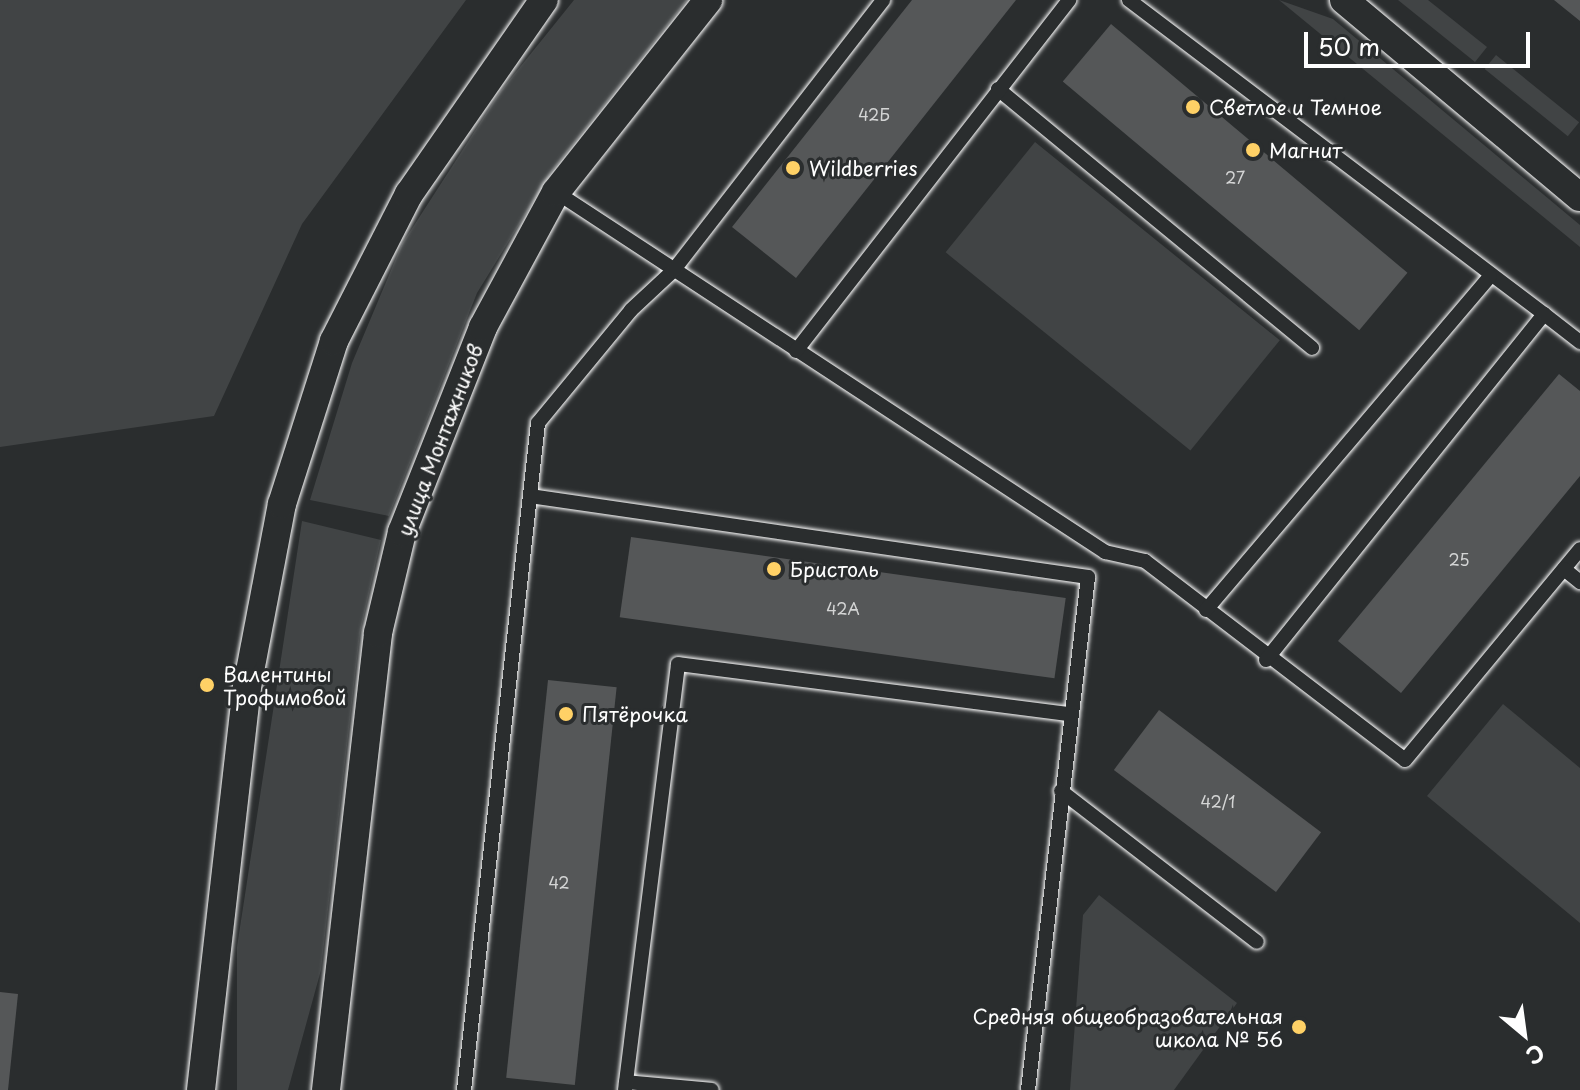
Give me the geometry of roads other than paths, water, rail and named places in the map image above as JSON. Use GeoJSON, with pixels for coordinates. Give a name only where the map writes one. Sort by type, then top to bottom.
{"type":"FeatureCollection","features":[{"type":"Feature","properties":{"kind":"street"},"geometry":{"type":"LineString","coordinates":[[201,1090],[247,687],[282,504],[334,341],[409,194],[544,0]]}},
{"type":"Feature","properties":{"kind":"street","name":"улица Монтажников"},"geometry":{"type":"LineString","coordinates":[[326,1090],[378,633],[402,532],[483,327],[556,192],[708,0]]}},
{"type":"Feature","properties":{"kind":"street"},"geometry":{"type":"LineString","coordinates":[[1344,0],[1580,197]]}},
{"type":"Feature","properties":{"kind":"street"},"geometry":{"type":"LineString","coordinates":[[209,1027],[216,1090]]}},
{"type":"Feature","properties":{"kind":"street"},"geometry":{"type":"LineString","coordinates":[[310,1090],[332,1043]]}},
{"type":"Feature","properties":{"kind":"lane"},"geometry":{"type":"LineString","coordinates":[[464,1090],[538,423],[631,310],[673,271],[883,0]]}},
{"type":"Feature","properties":{"kind":"lane"},"geometry":{"type":"LineString","coordinates":[[796,351],[1069,0]]}},
{"type":"Feature","properties":{"kind":"lane"},"geometry":{"type":"LineString","coordinates":[[1129,0],[1580,342]]}},
{"type":"Feature","properties":{"kind":"lane"},"geometry":{"type":"LineString","coordinates":[[998,89],[1312,348]]}},
{"type":"Feature","properties":{"kind":"lane"},"geometry":{"type":"LineString","coordinates":[[556,192],[1105,552],[1145,561],[1266,660],[1405,760],[1580,549]]}},
{"type":"Feature","properties":{"kind":"lane"},"geometry":{"type":"LineString","coordinates":[[1206,610],[1490,276]]}},
{"type":"Feature","properties":{"kind":"lane"},"geometry":{"type":"LineString","coordinates":[[1266,660],[1544,314]]}},
{"type":"Feature","properties":{"kind":"lane"},"geometry":{"type":"LineString","coordinates":[[530,496],[1088,577]]}},
{"type":"Feature","properties":{"kind":"lane"},"geometry":{"type":"LineString","coordinates":[[1028,1090],[1088,577],[1105,552]]}},
{"type":"Feature","properties":{"kind":"lane"},"geometry":{"type":"LineString","coordinates":[[1564,569],[1580,582]]}},
{"type":"Feature","properties":{"kind":"lane"},"geometry":{"type":"LineString","coordinates":[[712,1090],[625,1086],[678,664],[1071,714]]}},
{"type":"Feature","properties":{"kind":"lane"},"geometry":{"type":"LineString","coordinates":[[1061,791],[1257,942]]}},
{"type":"Feature","properties":{"kind":"place","name":"Светлое и Темное"},"geometry":{"type":"Point","coordinates":[1193,107]}},
{"type":"Feature","properties":{"kind":"place","name":"Магнит"},"geometry":{"type":"Point","coordinates":[1253,150]}},
{"type":"Feature","properties":{"kind":"place","name":"Wildberries"},"geometry":{"type":"Point","coordinates":[793,168]}},
{"type":"Feature","properties":{"kind":"place","name":"Бристоль"},"geometry":{"type":"Point","coordinates":[774,569]}},
{"type":"Feature","properties":{"kind":"place","name":"Валентины Трофимовой"},"geometry":{"type":"Point","coordinates":[207,685]}},
{"type":"Feature","properties":{"kind":"place","name":"Пятёрочка"},"geometry":{"type":"Point","coordinates":[566,714]}},
{"type":"Feature","properties":{"kind":"place","name":"Средняя общеобразовательная школа № 56"},"geometry":{"type":"Point","coordinates":[1299,1027]}}]}
